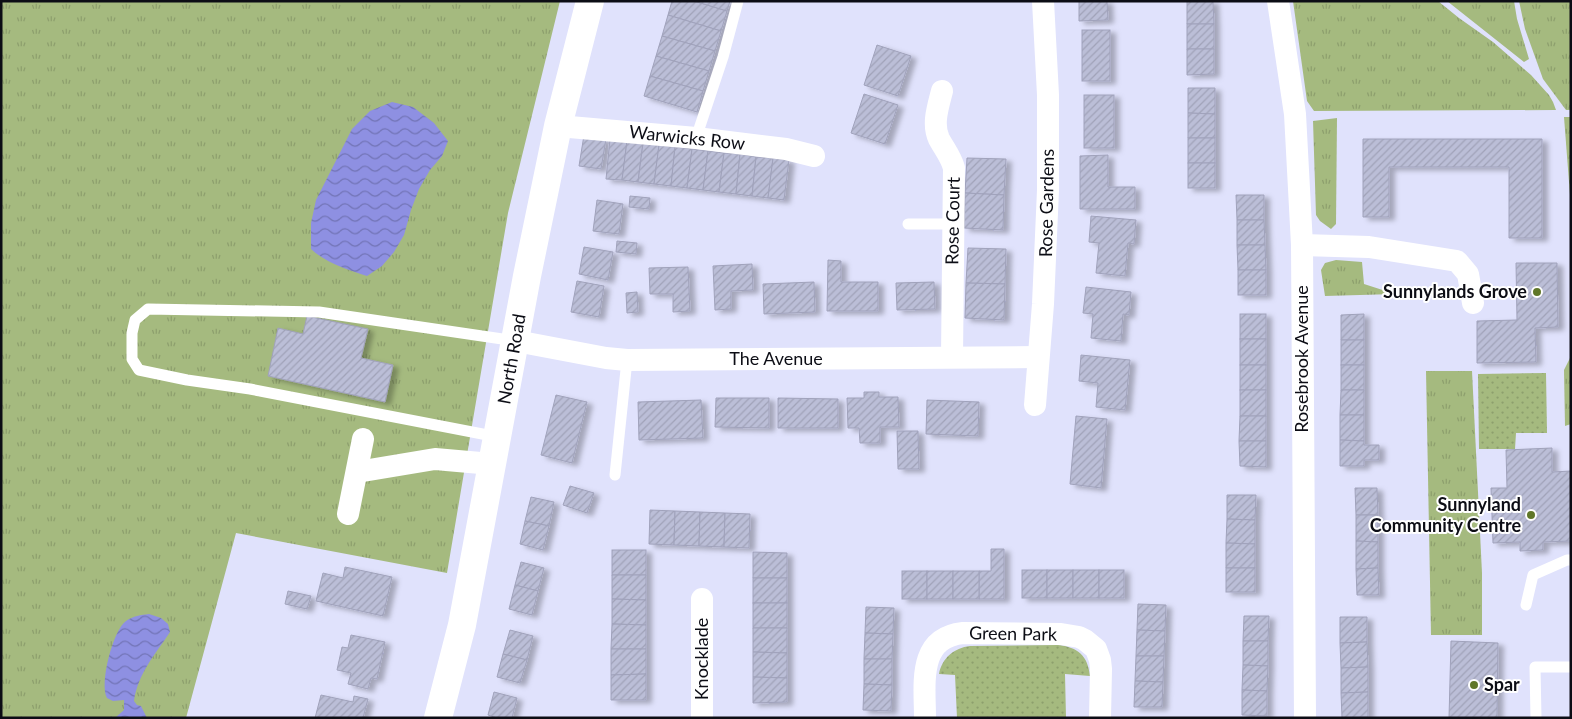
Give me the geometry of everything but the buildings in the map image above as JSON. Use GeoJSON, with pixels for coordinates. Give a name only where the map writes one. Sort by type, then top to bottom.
{"type":"FeatureCollection","features":[{"type":"Feature","properties":{"kind":"street","name":"North Road"},"geometry":{"type":"LineString","coordinates":[[438,718],[462,625],[527,276],[558,126],[590,1]]}},
{"type":"Feature","properties":{"kind":"street","name":"Rose Gardens"},"geometry":{"type":"LineString","coordinates":[[1035,404],[1043,304],[1048,190],[1048,95],[1043,1]]}},
{"type":"Feature","properties":{"kind":"street","name":"Rosebrook Avenue"},"geometry":{"type":"LineString","coordinates":[[1278,1],[1295,114],[1302,245],[1305,718]]}},
{"type":"Feature","properties":{"kind":"street","name":"Rose Court"},"geometry":{"type":"LineString","coordinates":[[942,91],[936,116],[936,127],[939,139],[950,157],[954,168],[952,357]]}},
{"type":"Feature","properties":{"kind":"street","name":"Warwicks Row"},"geometry":{"type":"LineString","coordinates":[[558,126],[696,138],[786,149],[814,156]]}},
{"type":"Feature","properties":{"kind":"street"},"geometry":{"type":"LineString","coordinates":[[1302,245],[1369,247],[1457,261],[1468,274],[1473,303]]}},
{"type":"Feature","properties":{"kind":"street","name":"The Avenue"},"geometry":{"type":"LineString","coordinates":[[516,341],[606,358],[627,360],[1038,357]]}},
{"type":"Feature","properties":{"kind":"street"},"geometry":{"type":"LineString","coordinates":[[348,514],[363,439]]}},
{"type":"Feature","properties":{"kind":"street"},"geometry":{"type":"LineString","coordinates":[[357,472],[435,459],[492,464]]}},
{"type":"Feature","properties":{"kind":"street","name":"Knocklade"},"geometry":{"type":"LineString","coordinates":[[702,599],[702,718]]}},
{"type":"Feature","properties":{"kind":"street","name":"Green Park"},"geometry":{"type":"LineString","coordinates":[[925,718],[925,674],[931,653],[941,640],[948,636],[963,633],[1061,634],[1085,640],[1096,649],[1100,660],[1100,718]]}},
{"type":"Feature","properties":{"kind":"lane"},"geometry":{"type":"LineString","coordinates":[[696,138],[723,57],[738,1]]}},
{"type":"Feature","properties":{"kind":"lane"},"geometry":{"type":"LineString","coordinates":[[908,224],[954,224]]}},
{"type":"Feature","properties":{"kind":"lane"},"geometry":{"type":"LineString","coordinates":[[498,437],[250,389],[187,380],[139,370],[132,359],[132,333],[135,320],[148,309],[320,312],[516,341]]}},
{"type":"Feature","properties":{"kind":"lane"},"geometry":{"type":"LineString","coordinates":[[614,475],[627,360]]}},
{"type":"Feature","properties":{"kind":"lane"},"geometry":{"type":"LineString","coordinates":[[1526,605],[1533,575],[1571,560]]}},
{"type":"Feature","properties":{"kind":"lane"},"geometry":{"type":"LineString","coordinates":[[1536,718],[1535,667],[1571,667]]}},
{"type":"Feature","properties":{"kind":"green space"},"geometry":{"type":"Polygon","coordinates":[[[1,1],[560,1],[508,213],[447,573],[236,533],[186,718],[1,718],[1,1]]]}},
{"type":"Feature","properties":{"kind":"green space"},"geometry":{"type":"Polygon","coordinates":[[[1293,1],[1438,1],[1493,42],[1531,75],[1549,95],[1556,110],[1314,111],[1307,101],[1293,1]]]}},
{"type":"Feature","properties":{"kind":"green space"},"geometry":{"type":"Polygon","coordinates":[[[1447,1],[1514,1],[1517,19],[1529,59],[1524,62],[1447,1]]]}},
{"type":"Feature","properties":{"kind":"green space"},"geometry":{"type":"Polygon","coordinates":[[[1519,1],[1571,1],[1571,110],[1566,110],[1543,79],[1525,29],[1519,1]]]}},
{"type":"Feature","properties":{"kind":"green space"},"geometry":{"type":"Polygon","coordinates":[[[1564,117],[1571,117],[1571,208],[1564,117]]]}},
{"type":"Feature","properties":{"kind":"green space"},"geometry":{"type":"Polygon","coordinates":[[[1337,118],[1336,224],[1331,229],[1320,221],[1316,215],[1313,121],[1337,118]]]}},
{"type":"Feature","properties":{"kind":"green space"},"geometry":{"type":"Polygon","coordinates":[[[1336,260],[1362,262],[1364,284],[1395,294],[1325,296],[1321,270],[1325,263],[1336,260]]]}},
{"type":"Feature","properties":{"kind":"green space"},"geometry":{"type":"Polygon","coordinates":[[[1571,356],[1571,424],[1565,426],[1564,370],[1571,356]]]}},
{"type":"Feature","properties":{"kind":"green space"},"geometry":{"type":"Polygon","coordinates":[[[1426,371],[1472,371],[1482,573],[1482,635],[1431,635],[1426,371]]]}},
{"type":"Feature","properties":{"kind":"green space"},"geometry":{"type":"Polygon","coordinates":[[[1546,373],[1547,433],[1516,433],[1515,449],[1479,449],[1478,374],[1546,373]]]}},
{"type":"Feature","properties":{"kind":"green space"},"geometry":{"type":"Polygon","coordinates":[[[1058,645],[1071,648],[1081,654],[1087,663],[1090,676],[1065,674],[1066,718],[957,718],[955,675],[939,674],[943,663],[954,652],[970,646],[1058,645]]]}},
{"type":"Feature","properties":{"kind":"water"},"geometry":{"type":"Polygon","coordinates":[[[392,102],[413,107],[434,123],[448,141],[442,156],[430,170],[419,189],[404,235],[394,252],[382,266],[367,276],[330,262],[311,249],[311,223],[316,200],[352,129],[370,111],[392,102]]]}},
{"type":"Feature","properties":{"kind":"water"},"geometry":{"type":"Polygon","coordinates":[[[149,614],[161,618],[168,624],[170,632],[143,673],[136,691],[134,701],[137,705],[141,706],[147,718],[115,718],[124,710],[124,700],[113,701],[107,698],[105,691],[106,670],[112,646],[121,626],[126,621],[140,615],[149,614]]]}},
{"type":"Feature","properties":{"kind":"place","name":"Sunnylands Grove"},"geometry":{"type":"Point","coordinates":[1537,292]}},
{"type":"Feature","properties":{"kind":"place","name":"Sunnyland Community Centre"},"geometry":{"type":"Point","coordinates":[1531,515]}},
{"type":"Feature","properties":{"kind":"place","name":"Spar"},"geometry":{"type":"Point","coordinates":[1474,685]}}]}
